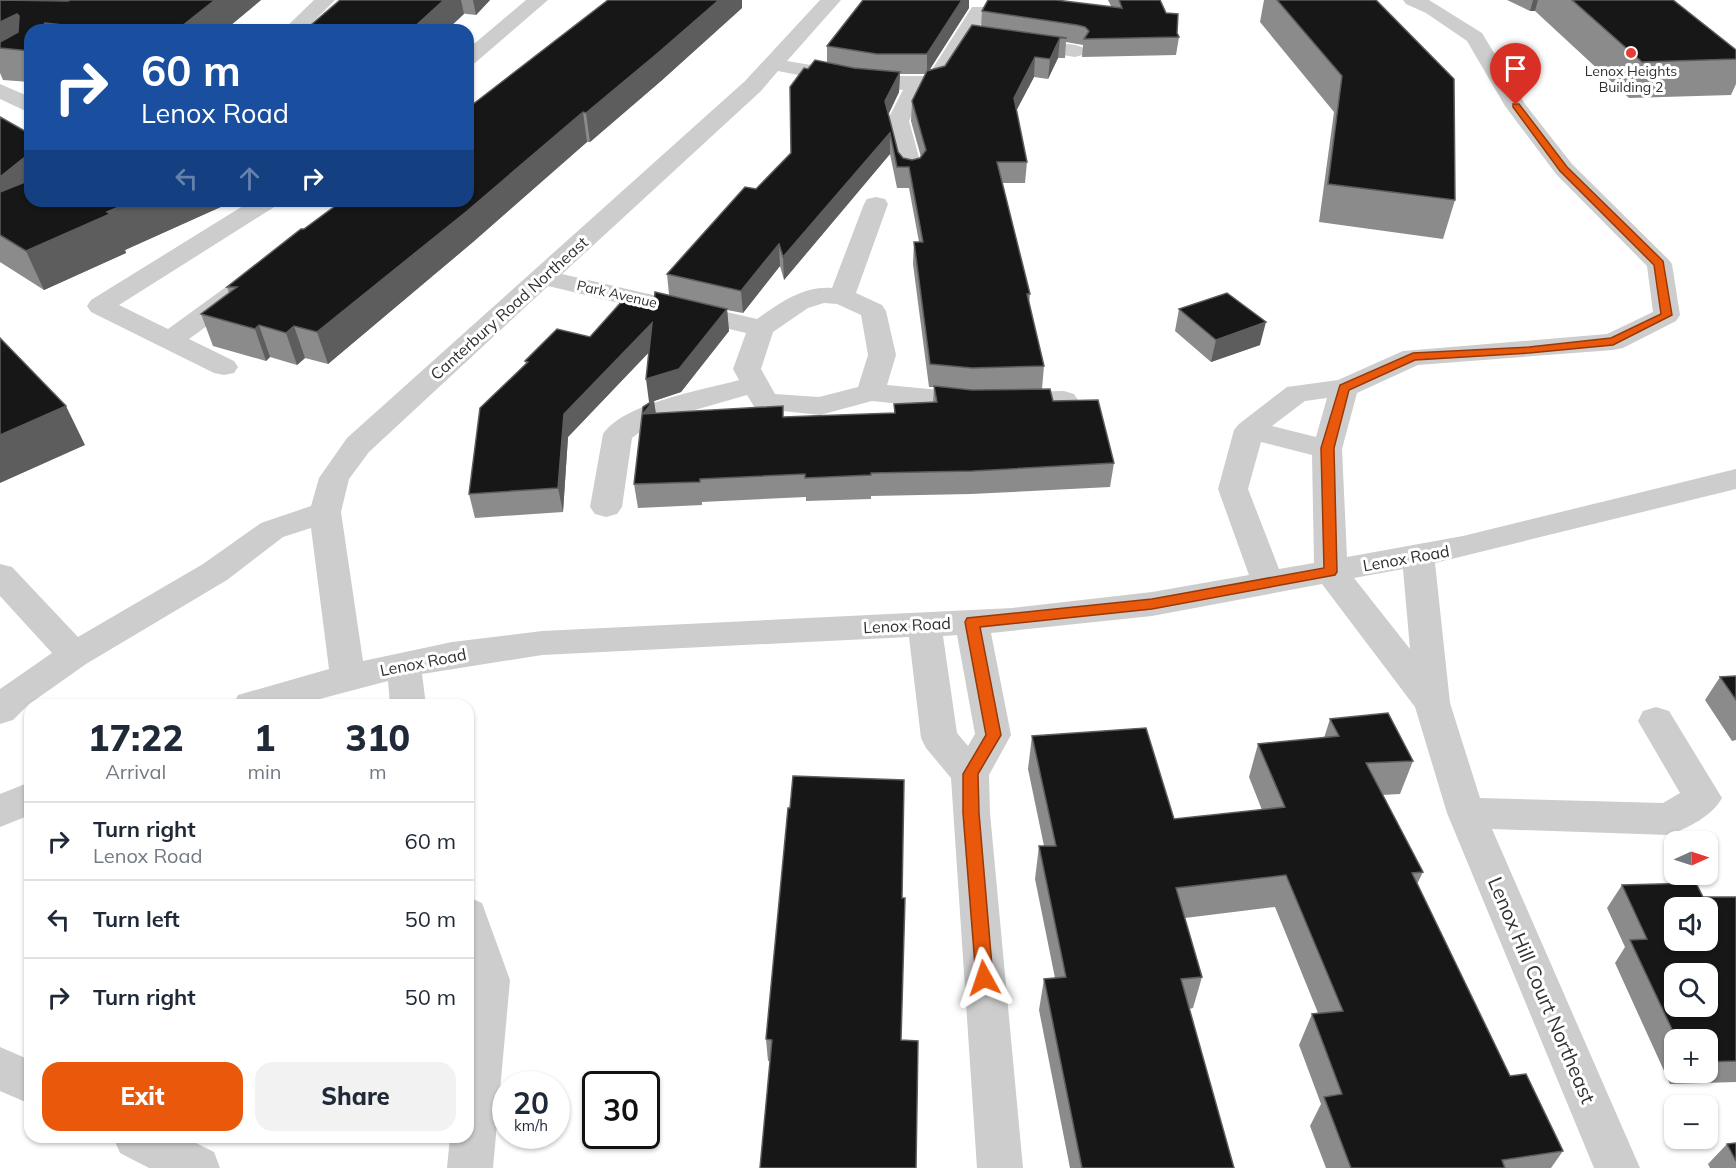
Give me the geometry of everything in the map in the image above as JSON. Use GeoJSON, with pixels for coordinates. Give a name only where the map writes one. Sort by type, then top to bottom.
{"type":"FeatureCollection","features":[{"type":"Feature","properties":{"kind":"street"},"geometry":{"type":"LineString","coordinates":[[299,24],[325,0]]}},
{"type":"Feature","properties":{"kind":"street"},"geometry":{"type":"LineString","coordinates":[[474,54],[538,0]]}},
{"type":"Feature","properties":{"kind":"street","name":"Canterbury Road Northeast"},"geometry":{"type":"LineString","coordinates":[[348,677],[325,512],[334,478],[358,445],[745,94],[831,0]]}},
{"type":"Feature","properties":{"kind":"street"},"geometry":{"type":"LineString","coordinates":[[1268,583],[1233,489],[1249,430],[1297,393],[1344,388],[1413,357],[1613,342],[1667,315],[1659,264],[1564,169],[1516,105],[1475,37],[1433,9],[1413,0]]}},
{"type":"Feature","properties":{"kind":"street"},"geometry":{"type":"LineString","coordinates":[[773,64],[815,74],[916,86],[935,81],[979,10]]}},
{"type":"Feature","properties":{"kind":"street"},"geometry":{"type":"LineString","coordinates":[[964,35],[1075,51]]}},
{"type":"Feature","properties":{"kind":"street"},"geometry":{"type":"LineString","coordinates":[[911,172],[898,121],[916,86]]}},
{"type":"Feature","properties":{"kind":"street"},"geometry":{"type":"LineString","coordinates":[[0,90],[24,103]]}},
{"type":"Feature","properties":{"kind":"street"},"geometry":{"type":"LineString","coordinates":[[842,296],[876,204]]}},
{"type":"Feature","properties":{"kind":"street"},"geometry":{"type":"LineString","coordinates":[[224,367],[100,306],[258,207]]}},
{"type":"Feature","properties":{"kind":"street","name":"Park Avenue"},"geometry":{"type":"LineString","coordinates":[[542,277],[761,328]]}},
{"type":"Feature","properties":{"kind":"street"},"geometry":{"type":"LineString","coordinates":[[170,340],[255,278]]}},
{"type":"Feature","properties":{"kind":"street"},"geometry":{"type":"LineString","coordinates":[[870,392],[882,355],[873,311],[842,296],[822,295],[799,302],[761,328],[747,369],[765,402],[820,406],[870,392],[970,402],[1064,400]]}},
{"type":"Feature","properties":{"kind":"street"},"geometry":{"type":"LineString","coordinates":[[606,507],[618,434],[644,416],[754,384]]}},
{"type":"Feature","properties":{"kind":"street"},"geometry":{"type":"LineString","coordinates":[[1330,572],[1327,448],[1344,388]]}},
{"type":"Feature","properties":{"kind":"street"},"geometry":{"type":"LineString","coordinates":[[1249,430],[1327,448]]}},
{"type":"Feature","properties":{"kind":"street","name":"Lenox Road"},"geometry":{"type":"LineString","coordinates":[[272,699],[348,677],[452,655],[542,643],[1012,620],[1152,604],[1463,547],[1736,479]]}},
{"type":"Feature","properties":{"kind":"street"},"geometry":{"type":"LineString","coordinates":[[0,710],[15,696],[74,655],[215,572],[272,531],[325,512]]}},
{"type":"Feature","properties":{"kind":"street","name":"Lenox Hill Court Northeast"},"geometry":{"type":"LineString","coordinates":[[1418,556],[1432,703],[1466,813],[1617,1168]]}},
{"type":"Feature","properties":{"kind":"street","name":"Lenox Hill Court Northeast"},"geometry":{"type":"LineString","coordinates":[[1330,572],[1432,703]]}},
{"type":"Feature","properties":{"kind":"street"},"geometry":{"type":"LineString","coordinates":[[0,574],[74,655]]}},
{"type":"Feature","properties":{"kind":"street"},"geometry":{"type":"LineString","coordinates":[[972,622],[993,735],[970,774],[971,813],[1000,1168]]}},
{"type":"Feature","properties":{"kind":"street"},"geometry":{"type":"LineString","coordinates":[[924,624],[939,738],[970,774]]}},
{"type":"Feature","properties":{"kind":"street"},"geometry":{"type":"LineString","coordinates":[[404,665],[407,699]]}},
{"type":"Feature","properties":{"kind":"street"},"geometry":{"type":"LineString","coordinates":[[1466,813],[1669,819],[1703,798],[1656,721]]}},
{"type":"Feature","properties":{"kind":"street"},"geometry":{"type":"LineString","coordinates":[[0,812],[24,800]]}},
{"type":"Feature","properties":{"kind":"street"},"geometry":{"type":"LineString","coordinates":[[474,934],[489,980],[474,1128]]}},
{"type":"Feature","properties":{"kind":"street"},"geometry":{"type":"LineString","coordinates":[[0,1068],[24,1080]]}},
{"type":"Feature","properties":{"kind":"street"},"geometry":{"type":"LineString","coordinates":[[148,1143],[197,1168]]}},
{"type":"Feature","properties":{"kind":"street"},"geometry":{"type":"LineString","coordinates":[[470,1168],[473,1143]]}},
{"type":"Feature","properties":{"kind":"building"},"geometry":{"type":"Polygon","coordinates":[[[0,0],[215,0],[185,24],[24,24],[24,50],[0,48],[0,42],[18,32],[19,16],[17,14],[0,22],[0,0]]]}},
{"type":"Feature","properties":{"kind":"building"},"geometry":{"type":"Polygon","coordinates":[[[340,0],[444,0],[418,24],[312,24],[340,0]]]}},
{"type":"Feature","properties":{"kind":"building"},"geometry":{"type":"Polygon","coordinates":[[[608,0],[719,0],[474,205],[474,103],[608,0]]]}},
{"type":"Feature","properties":{"kind":"building"},"geometry":{"type":"Polygon","coordinates":[[[863,0],[962,0],[927,54],[877,54],[827,46],[863,0]]]}},
{"type":"Feature","properties":{"kind":"building"},"geometry":{"type":"Polygon","coordinates":[[[988,0],[1056,0],[1122,8],[1119,0],[1160,0],[1166,13],[1178,14],[1177,33],[1179,37],[1084,39],[1089,31],[1085,27],[982,11],[988,0]]]}},
{"type":"Feature","properties":{"kind":"building"},"geometry":{"type":"Polygon","coordinates":[[[1277,0],[1376,0],[1454,79],[1455,200],[1328,184],[1342,76],[1277,0]]]}},
{"type":"Feature","properties":{"kind":"building"},"geometry":{"type":"Polygon","coordinates":[[[1572,0],[1673,0],[1736,50],[1736,59],[1642,62],[1572,0]]]}},
{"type":"Feature","properties":{"kind":"building"},"geometry":{"type":"Polygon","coordinates":[[[972,25],[1067,38],[1060,38],[1050,59],[1035,57],[1014,98],[1027,162],[997,162],[1030,294],[1027,294],[1044,366],[972,368],[930,364],[914,242],[923,242],[909,167],[897,167],[890,133],[783,257],[779,244],[741,291],[667,274],[745,187],[756,189],[791,153],[790,87],[804,68],[808,69],[815,60],[854,68],[900,72],[885,101],[898,152],[903,158],[912,160],[920,158],[926,150],[912,101],[927,71],[945,66],[972,25]]]}},
{"type":"Feature","properties":{"kind":"building"},"geometry":{"type":"Polygon","coordinates":[[[0,117],[24,131],[24,158],[0,177],[0,117]]]}},
{"type":"Feature","properties":{"kind":"building"},"geometry":{"type":"Polygon","coordinates":[[[24,182],[24,207],[119,207],[107,212],[110,214],[26,251],[0,235],[0,192],[24,182]]]}},
{"type":"Feature","properties":{"kind":"building"},"geometry":{"type":"Polygon","coordinates":[[[334,207],[472,207],[317,332],[294,326],[286,333],[259,325],[255,329],[201,314],[237,287],[227,287],[301,229],[334,207]]]}},
{"type":"Feature","properties":{"kind":"building"},"geometry":{"type":"Polygon","coordinates":[[[655,292],[727,309],[679,369],[646,379],[652,323],[564,414],[558,488],[469,494],[480,408],[528,362],[525,361],[557,329],[590,337],[623,300],[654,306],[655,292]]]}},
{"type":"Feature","properties":{"kind":"building"},"geometry":{"type":"Polygon","coordinates":[[[1227,293],[1266,322],[1216,340],[1179,309],[1227,293]]]}},
{"type":"Feature","properties":{"kind":"building"},"geometry":{"type":"Polygon","coordinates":[[[0,338],[66,406],[0,435],[0,338]]]}},
{"type":"Feature","properties":{"kind":"building"},"geometry":{"type":"Polygon","coordinates":[[[934,386],[972,390],[1050,389],[1053,401],[1098,400],[1114,463],[805,478],[805,474],[700,479],[700,482],[634,484],[643,407],[654,400],[643,414],[783,406],[783,417],[895,413],[894,404],[937,402],[934,386]]]}},
{"type":"Feature","properties":{"kind":"building"},"geometry":{"type":"Polygon","coordinates":[[[1736,676],[1736,700],[1720,677],[1736,676]]]}},
{"type":"Feature","properties":{"kind":"building"},"geometry":{"type":"Polygon","coordinates":[[[1388,713],[1413,761],[1366,763],[1423,872],[1412,873],[1510,1076],[1526,1074],[1563,1151],[1502,1160],[1505,1168],[1351,1168],[1324,1097],[1342,1094],[1312,1014],[1343,1011],[1286,875],[1176,888],[1202,977],[1181,979],[1234,1168],[1082,1168],[1044,979],[1066,977],[1039,846],[1056,846],[1032,736],[1146,728],[1174,819],[1285,807],[1258,744],[1339,736],[1330,719],[1388,713]]]}},
{"type":"Feature","properties":{"kind":"building"},"geometry":{"type":"Polygon","coordinates":[[[793,776],[904,780],[902,898],[905,898],[901,1040],[918,1041],[916,1168],[760,1168],[772,1040],[766,1039],[793,776]]]}},
{"type":"Feature","properties":{"kind":"building"},"geometry":{"type":"Polygon","coordinates":[[[1622,885],[1697,885],[1703,897],[1664,897],[1664,951],[1718,951],[1718,897],[1736,897],[1736,1061],[1718,1062],[1718,1029],[1672,1029],[1666,1017],[1718,1017],[1718,963],[1664,963],[1664,1012],[1630,940],[1647,939],[1622,885]]]}},
{"type":"Feature","properties":{"kind":"building"},"geometry":{"type":"Polygon","coordinates":[[[1736,1143],[1736,1161],[1727,1144],[1736,1143]]]}},
{"type":"Feature","properties":{"kind":"place","name":"Lenox Heights Building 2"},"geometry":{"type":"Point","coordinates":[1631,53]}},
{"type":"Feature","properties":{"kind":"route"},"geometry":{"type":"LineString","coordinates":[[984,978],[970,774],[993,735],[972,622],[1012,620],[1152,604],[1330,572],[1327,448],[1344,388],[1413,357],[1613,342],[1667,315],[1659,264],[1564,169],[1516,105]]}}]}
